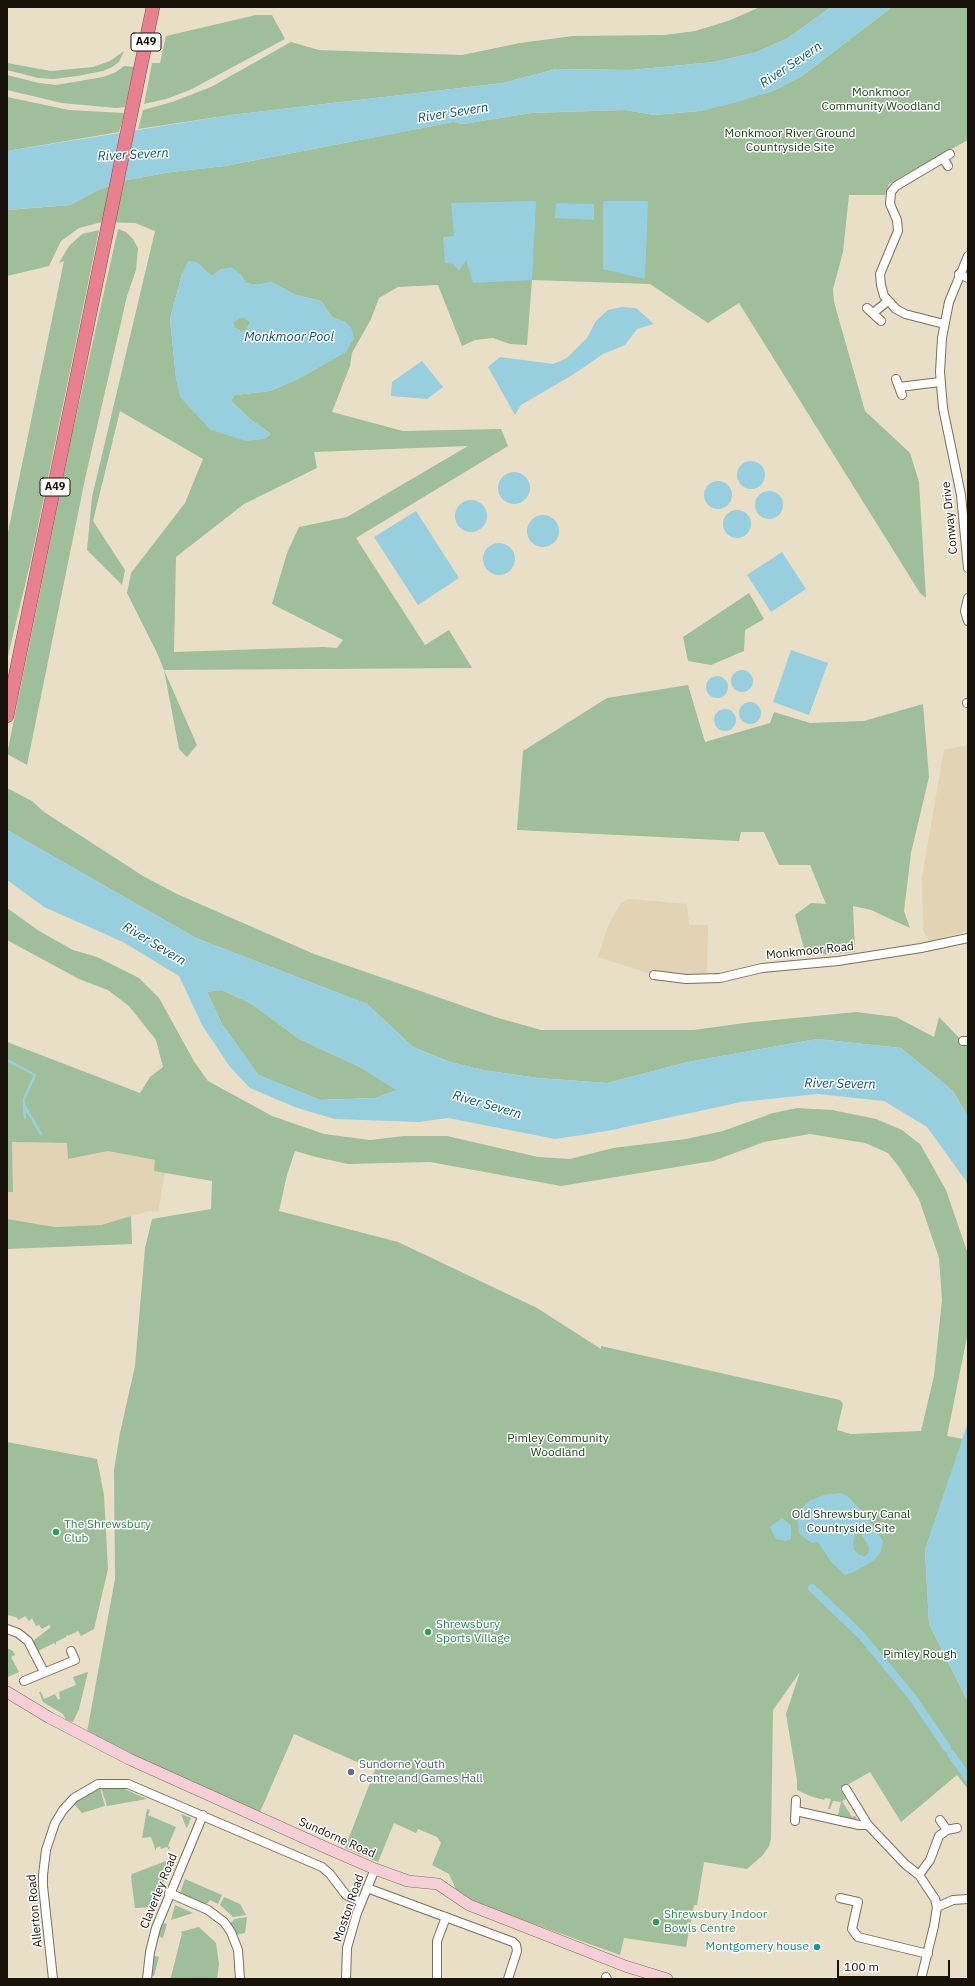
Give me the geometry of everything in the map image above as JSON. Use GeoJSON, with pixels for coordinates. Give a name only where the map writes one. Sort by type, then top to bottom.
{"type":"FeatureCollection","features":[{"type":"Feature","properties":{"kind":"highway","name":"A49"},"geometry":{"type":"LineString","coordinates":[[7,716],[153,7]]}},
{"type":"Feature","properties":{"kind":"main road","name":"Sundorne Road"},"geometry":{"type":"LineString","coordinates":[[7,1692],[50,1718],[129,1759],[375,1869],[408,1881],[438,1884],[469,1905],[625,1966],[667,1979]]}},
{"type":"Feature","properties":{"kind":"street"},"geometry":{"type":"LineString","coordinates":[[944,324],[905,314],[896,309],[888,302],[882,290],[880,274],[898,231],[897,220],[890,204],[892,192],[896,186],[946,156],[948,166]]}},
{"type":"Feature","properties":{"kind":"street","name":"Conway Drive"},"geometry":{"type":"LineString","coordinates":[[968,256],[952,292],[944,324],[940,355],[940,382],[943,408],[965,516],[968,568]]}},
{"type":"Feature","properties":{"kind":"street"},"geometry":{"type":"LineString","coordinates":[[959,274],[968,278]]}},
{"type":"Feature","properties":{"kind":"street"},"geometry":{"type":"LineString","coordinates":[[881,322],[870,310],[888,302]]}},
{"type":"Feature","properties":{"kind":"street"},"geometry":{"type":"LineString","coordinates":[[899,387],[940,382]]}},
{"type":"Feature","properties":{"kind":"street"},"geometry":{"type":"LineString","coordinates":[[968,598],[965,610],[968,621]]}},
{"type":"Feature","properties":{"kind":"street","name":"Monkmoor Road"},"geometry":{"type":"LineString","coordinates":[[654,975],[686,979],[720,978],[762,968],[845,960],[921,948],[968,938]]}},
{"type":"Feature","properties":{"kind":"street"},"geometry":{"type":"LineString","coordinates":[[7,1629],[18,1633],[28,1641],[44,1672]]}},
{"type":"Feature","properties":{"kind":"street"},"geometry":{"type":"LineString","coordinates":[[24,1681],[75,1660],[71,1651]]}},
{"type":"Feature","properties":{"kind":"street","name":"Allerton Road"},"geometry":{"type":"LineString","coordinates":[[53,1979],[43,1875],[50,1836],[63,1810],[74,1798],[98,1784],[114,1782],[128,1784],[203,1815]]}},
{"type":"Feature","properties":{"kind":"street"},"geometry":{"type":"LineString","coordinates":[[846,1789],[868,1825],[905,1864],[919,1875],[931,1891],[937,1907],[928,1954],[921,1979]]}},
{"type":"Feature","properties":{"kind":"street"},"geometry":{"type":"LineString","coordinates":[[795,1821],[796,1800]]}},
{"type":"Feature","properties":{"kind":"street"},"geometry":{"type":"LineString","coordinates":[[796,1811],[859,1825],[868,1825]]}},
{"type":"Feature","properties":{"kind":"street"},"geometry":{"type":"LineString","coordinates":[[203,1815],[322,1867],[330,1874],[346,1895],[361,1902]]}},
{"type":"Feature","properties":{"kind":"street","name":"Claverley Road"},"geometry":{"type":"LineString","coordinates":[[147,1979],[150,1952],[156,1928],[169,1893],[203,1815]]}},
{"type":"Feature","properties":{"kind":"street"},"geometry":{"type":"LineString","coordinates":[[940,1820],[947,1830]]}},
{"type":"Feature","properties":{"kind":"street"},"geometry":{"type":"LineString","coordinates":[[919,1875],[930,1860],[940,1836],[947,1830],[957,1828]]}},
{"type":"Feature","properties":{"kind":"street","name":"Moston Road"},"geometry":{"type":"LineString","coordinates":[[346,1979],[347,1948],[361,1902],[375,1869]]}},
{"type":"Feature","properties":{"kind":"street"},"geometry":{"type":"LineString","coordinates":[[367,1888],[513,1942],[516,1945],[515,1960],[508,1979]]}},
{"type":"Feature","properties":{"kind":"street"},"geometry":{"type":"LineString","coordinates":[[169,1893],[208,1910],[224,1922],[231,1932],[238,1950],[240,1979]]}},
{"type":"Feature","properties":{"kind":"street"},"geometry":{"type":"LineString","coordinates":[[840,1898],[858,1902],[852,1929],[858,1937],[928,1954]]}},
{"type":"Feature","properties":{"kind":"street"},"geometry":{"type":"LineString","coordinates":[[937,1907],[953,1900],[968,1899]]}},
{"type":"Feature","properties":{"kind":"street"},"geometry":{"type":"LineString","coordinates":[[437,1979],[437,1941],[446,1917]]}},
{"type":"Feature","properties":{"kind":"shaded area"},"geometry":{"type":"Polygon","coordinates":[[[968,745],[968,931],[929,941],[923,930],[922,877],[944,750],[968,745]]]}},
{"type":"Feature","properties":{"kind":"shaded area"},"geometry":{"type":"Polygon","coordinates":[[[629,899],[687,904],[689,925],[708,925],[707,976],[654,975],[598,957],[608,926],[621,903],[629,899]]]}},
{"type":"Feature","properties":{"kind":"shaded area"},"geometry":{"type":"Polygon","coordinates":[[[12,1142],[68,1143],[69,1159],[108,1151],[156,1160],[154,1171],[165,1173],[158,1212],[150,1211],[101,1225],[55,1227],[7,1219],[7,1192],[13,1192],[12,1142]]]}},
{"type":"Feature","properties":{"kind":"green space"},"geometry":{"type":"Polygon","coordinates":[[[760,7],[831,7],[788,38],[757,52],[714,62],[631,70],[556,69],[503,83],[231,115],[138,129],[143,110],[172,102],[211,87],[291,42],[319,50],[462,55],[520,43],[573,36],[665,35],[695,31],[728,21],[760,7]]]}},
{"type":"Feature","properties":{"kind":"green space"},"geometry":{"type":"Polygon","coordinates":[[[892,7],[968,7],[968,140],[889,184],[885,195],[849,195],[843,252],[833,289],[834,302],[865,411],[910,453],[919,482],[926,598],[920,593],[739,303],[708,323],[650,284],[532,280],[527,345],[510,344],[493,338],[475,340],[462,346],[438,285],[398,287],[379,298],[371,319],[352,353],[350,366],[332,412],[403,431],[501,429],[508,446],[356,538],[425,645],[449,630],[472,668],[164,670],[127,593],[131,573],[185,503],[203,459],[120,411],[93,521],[125,570],[122,585],[87,550],[92,497],[155,231],[135,223],[102,222],[79,228],[61,241],[49,266],[7,276],[7,210],[70,205],[98,190],[127,180],[171,172],[225,166],[453,122],[463,124],[531,113],[625,110],[654,115],[700,111],[773,91],[802,76],[892,7]],[[196,262],[182,274],[170,319],[176,378],[181,397],[211,430],[264,439],[271,434],[250,419],[232,402],[235,395],[270,391],[300,378],[345,352],[354,338],[345,322],[332,317],[321,301],[296,295],[271,282],[257,285],[246,283],[240,274],[221,269],[212,276],[196,262]],[[468,446],[314,452],[317,468],[244,504],[176,557],[174,652],[323,647],[337,648],[343,640],[272,604],[287,553],[299,527],[347,517],[468,446]]]}},
{"type":"Feature","properties":{"kind":"green space"},"geometry":{"type":"Polygon","coordinates":[[[256,15],[272,15],[285,39],[190,90],[166,99],[144,104],[152,63],[160,63],[166,36],[256,15]]]}},
{"type":"Feature","properties":{"kind":"green space"},"geometry":{"type":"Polygon","coordinates":[[[124,51],[119,62],[112,67],[103,71],[77,76],[54,79],[38,78],[7,70],[7,63],[51,71],[93,67],[110,61],[124,51]]]}},
{"type":"Feature","properties":{"kind":"green space"},"geometry":{"type":"Polygon","coordinates":[[[124,66],[134,67],[125,107],[116,108],[62,103],[7,90],[7,75],[39,83],[56,85],[103,77],[116,72],[124,66]]]}},
{"type":"Feature","properties":{"kind":"green space"},"geometry":{"type":"Polygon","coordinates":[[[7,97],[69,110],[124,113],[119,132],[7,151],[7,97]]]}},
{"type":"Feature","properties":{"kind":"green space"},"geometry":{"type":"Polygon","coordinates":[[[118,229],[126,232],[133,239],[138,248],[136,270],[127,296],[85,479],[27,765],[7,754],[72,435],[118,229]]]}},
{"type":"Feature","properties":{"kind":"green space"},"geometry":{"type":"Polygon","coordinates":[[[99,230],[31,560],[7,660],[7,537],[64,261],[59,263],[69,246],[82,234],[99,230]]]}},
{"type":"Feature","properties":{"kind":"green space"},"geometry":{"type":"Polygon","coordinates":[[[239,318],[245,318],[250,322],[246,331],[242,332],[234,327],[233,322],[239,318]]]}},
{"type":"Feature","properties":{"kind":"green space"},"geometry":{"type":"Polygon","coordinates":[[[749,593],[764,619],[745,630],[744,651],[711,665],[688,661],[683,637],[749,593]]]}},
{"type":"Feature","properties":{"kind":"green space"},"geometry":{"type":"Polygon","coordinates":[[[164,670],[197,745],[187,757],[179,749],[164,670]]]}},
{"type":"Feature","properties":{"kind":"green space"},"geometry":{"type":"Polygon","coordinates":[[[688,685],[705,742],[770,723],[774,712],[810,723],[864,721],[923,704],[929,777],[911,853],[904,911],[910,928],[871,910],[853,906],[855,952],[806,956],[795,915],[811,903],[826,904],[810,865],[779,865],[764,832],[741,832],[739,841],[517,830],[523,751],[607,698],[688,685]]]}},
{"type":"Feature","properties":{"kind":"green space"},"geometry":{"type":"Polygon","coordinates":[[[7,788],[32,801],[44,812],[143,876],[177,894],[314,954],[495,1017],[541,1030],[694,1030],[744,1023],[856,1012],[896,1017],[934,1037],[939,1017],[968,1047],[968,1117],[953,1091],[901,1048],[817,1039],[688,1062],[607,1083],[538,1078],[483,1070],[450,1062],[413,1047],[367,1004],[196,938],[7,830],[7,788]]]}},
{"type":"Feature","properties":{"kind":"green space"},"geometry":{"type":"Polygon","coordinates":[[[7,908],[39,931],[73,950],[97,957],[139,978],[159,998],[195,1063],[208,1081],[272,1116],[324,1134],[370,1140],[404,1136],[447,1136],[538,1157],[570,1159],[613,1148],[686,1139],[723,1131],[773,1113],[797,1108],[832,1110],[876,1119],[902,1130],[920,1144],[946,1190],[968,1254],[968,1332],[947,1436],[963,1439],[925,1550],[929,1624],[968,1702],[968,1789],[957,1775],[901,1822],[870,1772],[840,1789],[846,1799],[842,1801],[852,1817],[855,1816],[857,1820],[838,1815],[841,1802],[833,1801],[830,1809],[828,1809],[831,1799],[825,1798],[824,1800],[797,1790],[797,1780],[786,1714],[800,1672],[773,1710],[771,1839],[769,1846],[763,1855],[747,1869],[704,1862],[697,1905],[694,1905],[686,1947],[624,1938],[620,1955],[476,1903],[458,1894],[449,1874],[432,1865],[441,1843],[437,1837],[418,1829],[416,1833],[394,1823],[378,1862],[345,1848],[375,1770],[294,1734],[260,1812],[161,1769],[87,1732],[115,1579],[114,1470],[120,1433],[135,1366],[145,1248],[152,1219],[211,1209],[212,1181],[154,1171],[155,1160],[108,1151],[68,1159],[67,1143],[12,1142],[13,1192],[7,1192],[7,1042],[140,1093],[150,1077],[163,1067],[156,1040],[129,1006],[108,990],[79,979],[7,940],[7,908]],[[810,1134],[764,1142],[713,1161],[561,1186],[430,1162],[348,1164],[295,1151],[287,1175],[279,1211],[398,1242],[537,1308],[601,1349],[601,1346],[840,1400],[843,1404],[837,1430],[851,1434],[921,1431],[934,1376],[942,1300],[939,1258],[919,1199],[899,1167],[888,1153],[865,1143],[810,1134]]]}},
{"type":"Feature","properties":{"kind":"green space"},"geometry":{"type":"Polygon","coordinates":[[[222,990],[252,1004],[299,1039],[360,1067],[397,1090],[375,1098],[320,1100],[258,1075],[222,1024],[207,992],[222,990]]]}},
{"type":"Feature","properties":{"kind":"green space"},"geometry":{"type":"Polygon","coordinates":[[[131,1216],[132,1244],[7,1249],[7,1219],[55,1227],[101,1225],[131,1216]]]}},
{"type":"Feature","properties":{"kind":"green space","name":"The Shrewsbury Club"},"geometry":{"type":"Polygon","coordinates":[[[7,1442],[97,1459],[104,1495],[108,1569],[94,1629],[81,1636],[78,1631],[68,1636],[67,1634],[66,1637],[56,1642],[56,1645],[54,1643],[38,1651],[33,1641],[51,1627],[49,1625],[42,1629],[39,1625],[36,1626],[32,1618],[29,1621],[25,1616],[19,1620],[16,1617],[7,1615],[7,1442]]]}},
{"type":"Feature","properties":{"kind":"green space"},"geometry":{"type":"Polygon","coordinates":[[[7,1648],[13,1651],[15,1655],[11,1657],[19,1672],[8,1677],[7,1648]]]}},
{"type":"Feature","properties":{"kind":"green space"},"geometry":{"type":"Polygon","coordinates":[[[88,1672],[79,1709],[73,1722],[66,1720],[63,1714],[43,1702],[39,1692],[41,1692],[44,1699],[55,1694],[58,1700],[60,1699],[59,1692],[76,1685],[73,1677],[88,1672]]]}},
{"type":"Feature","properties":{"kind":"green space"},"geometry":{"type":"Polygon","coordinates":[[[120,1787],[147,1799],[107,1806],[101,1788],[120,1787]]]}},
{"type":"Feature","properties":{"kind":"green space"},"geometry":{"type":"Polygon","coordinates":[[[100,1788],[105,1806],[82,1813],[74,1804],[81,1798],[100,1788]]]}},
{"type":"Feature","properties":{"kind":"green space"},"geometry":{"type":"Polygon","coordinates":[[[147,1809],[150,1810],[148,1815],[176,1827],[168,1846],[170,1847],[169,1850],[167,1847],[161,1849],[160,1846],[156,1848],[156,1851],[151,1837],[142,1838],[147,1809]]]}},
{"type":"Feature","properties":{"kind":"green space"},"geometry":{"type":"Polygon","coordinates":[[[181,1814],[191,1818],[187,1828],[186,1827],[181,1814]]]}},
{"type":"Feature","properties":{"kind":"green space"},"geometry":{"type":"Polygon","coordinates":[[[174,1858],[153,1907],[135,1908],[131,1877],[132,1874],[174,1858]]]}},
{"type":"Feature","properties":{"kind":"green space"},"geometry":{"type":"Polygon","coordinates":[[[185,1879],[222,1895],[218,1904],[210,1900],[206,1905],[180,1893],[185,1879]]]}},
{"type":"Feature","properties":{"kind":"green space"},"geometry":{"type":"Polygon","coordinates":[[[224,1897],[240,1904],[246,1915],[233,1917],[220,1905],[224,1897]]]}},
{"type":"Feature","properties":{"kind":"green space"},"geometry":{"type":"Polygon","coordinates":[[[175,1905],[193,1913],[171,1920],[175,1905]]]}},
{"type":"Feature","properties":{"kind":"green space"},"geometry":{"type":"Polygon","coordinates":[[[247,1917],[245,1933],[235,1935],[229,1924],[235,1919],[247,1917]]]}},
{"type":"Feature","properties":{"kind":"green space"},"geometry":{"type":"Polygon","coordinates":[[[160,1922],[167,1924],[163,1938],[156,1935],[160,1922]]]}},
{"type":"Feature","properties":{"kind":"green space"},"geometry":{"type":"Polygon","coordinates":[[[199,1927],[216,1943],[219,1964],[217,1979],[169,1979],[171,1977],[182,1933],[180,1932],[199,1927]]]}},
{"type":"Feature","properties":{"kind":"green space"},"geometry":{"type":"Polygon","coordinates":[[[151,1955],[159,1957],[154,1976],[149,1975],[151,1955]]]}},
{"type":"Feature","properties":{"kind":"water","name":"River Severn"},"geometry":{"type":"Polygon","coordinates":[[[831,7],[892,7],[802,76],[773,91],[734,103],[700,111],[654,115],[625,110],[531,113],[463,124],[453,122],[225,166],[171,172],[127,180],[98,190],[70,205],[7,210],[7,151],[231,115],[503,83],[556,69],[631,70],[714,62],[757,52],[788,38],[831,7]]]}},
{"type":"Feature","properties":{"kind":"water"},"geometry":{"type":"Polygon","coordinates":[[[536,201],[532,280],[473,283],[466,260],[459,271],[453,264],[445,263],[443,237],[454,236],[451,203],[536,201]]]}},
{"type":"Feature","properties":{"kind":"water"},"geometry":{"type":"Polygon","coordinates":[[[603,201],[648,201],[645,279],[603,269],[603,201]]]}},
{"type":"Feature","properties":{"kind":"water"},"geometry":{"type":"Polygon","coordinates":[[[556,203],[594,204],[594,220],[555,218],[556,203]]]}},
{"type":"Feature","properties":{"kind":"water","name":"Monkmoor Pool"},"geometry":{"type":"Polygon","coordinates":[[[188,261],[196,262],[212,276],[221,269],[231,267],[240,274],[246,283],[257,285],[271,282],[296,295],[321,301],[332,317],[345,322],[351,327],[354,338],[346,352],[300,378],[270,391],[235,395],[232,402],[250,419],[271,434],[264,439],[246,441],[211,430],[180,397],[176,378],[170,319],[182,274],[188,261]],[[239,318],[233,322],[234,327],[242,332],[246,331],[250,322],[245,318],[239,318]]]}},
{"type":"Feature","properties":{"kind":"water"},"geometry":{"type":"Polygon","coordinates":[[[622,307],[636,308],[654,324],[637,329],[625,345],[603,354],[574,374],[521,405],[515,415],[488,367],[500,357],[553,364],[567,358],[587,338],[596,321],[608,310],[622,307]]]}},
{"type":"Feature","properties":{"kind":"water"},"geometry":{"type":"Polygon","coordinates":[[[422,361],[443,387],[427,399],[391,396],[392,382],[422,361]]]}},
{"type":"Feature","properties":{"kind":"water"},"geometry":{"type":"Polygon","coordinates":[[[751,461],[761,465],[765,475],[761,485],[751,489],[741,485],[737,475],[741,465],[751,461]]]}},
{"type":"Feature","properties":{"kind":"water"},"geometry":{"type":"Polygon","coordinates":[[[511,472],[517,472],[527,479],[530,488],[529,494],[523,501],[517,504],[511,504],[501,497],[498,491],[498,485],[505,475],[511,472]]]}},
{"type":"Feature","properties":{"kind":"water"},"geometry":{"type":"Polygon","coordinates":[[[718,481],[728,485],[732,495],[728,505],[718,509],[708,505],[704,495],[708,485],[718,481]]]}},
{"type":"Feature","properties":{"kind":"water"},"geometry":{"type":"Polygon","coordinates":[[[769,491],[779,495],[783,505],[779,515],[769,519],[759,515],[755,505],[759,495],[769,491]]]}},
{"type":"Feature","properties":{"kind":"water"},"geometry":{"type":"Polygon","coordinates":[[[468,500],[474,500],[484,507],[487,516],[486,522],[480,529],[474,532],[468,532],[458,525],[455,519],[455,513],[462,503],[468,500]]]}},
{"type":"Feature","properties":{"kind":"water"},"geometry":{"type":"Polygon","coordinates":[[[737,510],[747,514],[751,524],[747,534],[737,538],[727,534],[723,524],[727,514],[737,510]]]}},
{"type":"Feature","properties":{"kind":"water"},"geometry":{"type":"Polygon","coordinates":[[[416,511],[459,578],[418,605],[374,537],[416,511]]]}},
{"type":"Feature","properties":{"kind":"water"},"geometry":{"type":"Polygon","coordinates":[[[540,515],[546,515],[556,522],[559,531],[558,537],[552,544],[546,547],[540,547],[530,540],[527,534],[527,528],[534,518],[540,515]]]}},
{"type":"Feature","properties":{"kind":"water"},"geometry":{"type":"Polygon","coordinates":[[[496,543],[502,543],[512,550],[515,559],[514,565],[508,572],[502,575],[496,575],[486,568],[483,562],[483,556],[490,546],[496,543]]]}},
{"type":"Feature","properties":{"kind":"water"},"geometry":{"type":"Polygon","coordinates":[[[782,552],[806,589],[771,612],[747,575],[782,552]]]}},
{"type":"Feature","properties":{"kind":"water"},"geometry":{"type":"Polygon","coordinates":[[[791,650],[828,663],[809,715],[773,702],[791,650]]]}},
{"type":"Feature","properties":{"kind":"water"},"geometry":{"type":"Polygon","coordinates":[[[742,670],[750,673],[753,681],[750,689],[742,692],[734,689],[731,681],[734,673],[742,670]]]}},
{"type":"Feature","properties":{"kind":"water"},"geometry":{"type":"Polygon","coordinates":[[[717,676],[725,679],[728,687],[725,695],[717,698],[709,695],[706,687],[709,679],[717,676]]]}},
{"type":"Feature","properties":{"kind":"water"},"geometry":{"type":"Polygon","coordinates":[[[750,702],[758,705],[761,713],[758,721],[750,724],[742,721],[739,713],[742,705],[750,702]]]}},
{"type":"Feature","properties":{"kind":"water"},"geometry":{"type":"Polygon","coordinates":[[[725,709],[733,712],[736,720],[733,728],[725,731],[717,728],[714,720],[717,712],[725,709]]]}},
{"type":"Feature","properties":{"kind":"water","name":"River Severn"},"geometry":{"type":"Polygon","coordinates":[[[7,830],[196,938],[367,1004],[413,1047],[450,1062],[483,1070],[538,1078],[607,1083],[688,1062],[817,1039],[901,1048],[953,1091],[968,1117],[968,1186],[966,1181],[927,1127],[884,1101],[817,1094],[741,1102],[607,1131],[555,1139],[448,1118],[419,1122],[335,1119],[297,1108],[250,1088],[230,1067],[202,1025],[179,976],[123,942],[44,907],[7,880],[7,830]],[[222,990],[207,992],[222,1024],[259,1075],[320,1100],[375,1098],[396,1090],[360,1067],[299,1039],[252,1004],[222,990]]]}},
{"type":"Feature","properties":{"kind":"water"},"geometry":{"type":"Polygon","coordinates":[[[968,1422],[968,1702],[929,1624],[925,1550],[968,1422]]]}},
{"type":"Feature","properties":{"kind":"water"},"geometry":{"type":"Polygon","coordinates":[[[840,1493],[847,1496],[863,1512],[883,1541],[881,1552],[873,1561],[854,1572],[845,1575],[831,1562],[818,1542],[811,1543],[799,1533],[798,1514],[800,1509],[811,1500],[824,1495],[840,1493]],[[856,1532],[853,1542],[854,1550],[858,1554],[865,1557],[868,1553],[869,1547],[860,1532],[856,1532]]]}},
{"type":"Feature","properties":{"kind":"water"},"geometry":{"type":"Polygon","coordinates":[[[782,1518],[791,1525],[791,1539],[785,1541],[776,1539],[770,1527],[782,1518]]]}},
{"type":"Feature","properties":{"kind":"waterway"},"geometry":{"type":"LineString","coordinates":[[7,1060],[35,1075],[24,1099],[24,1105],[41,1134]]}},
{"type":"Feature","properties":{"kind":"waterway"},"geometry":{"type":"LineString","coordinates":[[24,1106],[25,1118]]}},
{"type":"Feature","properties":{"kind":"waterway"},"geometry":{"type":"LineString","coordinates":[[812,1588],[861,1635],[913,1698],[947,1748]]}},
{"type":"Feature","properties":{"kind":"waterway"},"geometry":{"type":"LineString","coordinates":[[951,1754],[968,1778]]}},
{"type":"Feature","properties":{"kind":"place","name":"The Shrewsbury Club"},"geometry":{"type":"Point","coordinates":[56,1532]}},
{"type":"Feature","properties":{"kind":"place","name":"Shrewsbury Sports Village"},"geometry":{"type":"Point","coordinates":[428,1632]}},
{"type":"Feature","properties":{"kind":"place","name":"Sundorne Youth Centre and Games Hall"},"geometry":{"type":"Point","coordinates":[351,1772]}},
{"type":"Feature","properties":{"kind":"place","name":"Shrewsbury Indoor Bowls Centre"},"geometry":{"type":"Point","coordinates":[656,1922]}},
{"type":"Feature","properties":{"kind":"place","name":"Montgomery house"},"geometry":{"type":"Point","coordinates":[817,1947]}},
{"type":"Feature","properties":{"kind":"park label","name":"Monkmoor Community Woodland"},"geometry":{"type":"Point","coordinates":[881,100]}},
{"type":"Feature","properties":{"kind":"park label","name":"Monkmoor River Ground Countryside Site"},"geometry":{"type":"Point","coordinates":[790,141]}},
{"type":"Feature","properties":{"kind":"park label","name":"Pimley Community Woodland"},"geometry":{"type":"Point","coordinates":[558,1446]}},
{"type":"Feature","properties":{"kind":"park label","name":"Old Shrewsbury Canal Countryside Site"},"geometry":{"type":"Point","coordinates":[851,1522]}},
{"type":"Feature","properties":{"kind":"park label","name":"Pimley Rough"},"geometry":{"type":"Point","coordinates":[920,1655]}}]}
